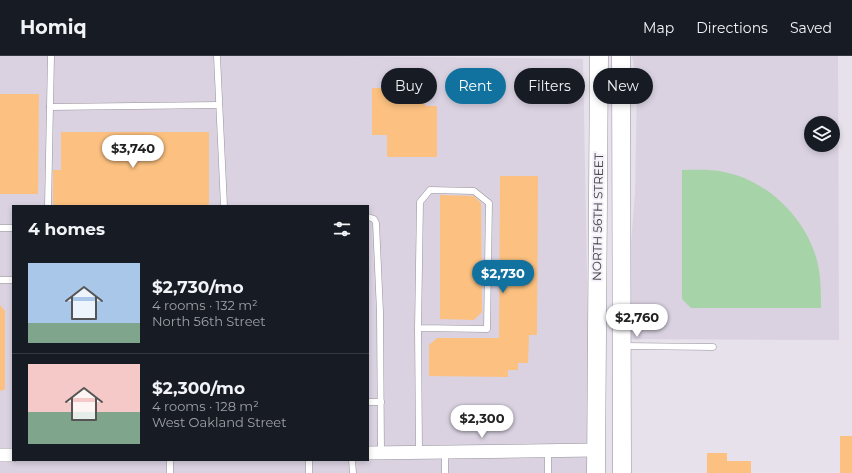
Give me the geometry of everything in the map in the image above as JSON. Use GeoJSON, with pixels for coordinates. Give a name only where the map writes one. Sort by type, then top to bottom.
{"type":"FeatureCollection","features":[{"type":"Feature","properties":{"kind":"main road","name":"NORTH 56TH STREET"},"geometry":{"type":"LineString","coordinates":[[596,473],[599,56]]}},
{"type":"Feature","properties":{"kind":"main road","name":"NORTH 56TH STREET"},"geometry":{"type":"LineString","coordinates":[[621,56],[622,473]]}},
{"type":"Feature","properties":{"kind":"street"},"geometry":{"type":"LineString","coordinates":[[375,452],[596,450]]}},
{"type":"Feature","properties":{"kind":"street"},"geometry":{"type":"LineString","coordinates":[[0,455],[12,455]]}},
{"type":"Feature","properties":{"kind":"lane"},"geometry":{"type":"LineString","coordinates":[[48,205],[51,56]]}},
{"type":"Feature","properties":{"kind":"lane"},"geometry":{"type":"LineString","coordinates":[[217,56],[224,205]]}},
{"type":"Feature","properties":{"kind":"lane"},"geometry":{"type":"LineString","coordinates":[[50,108],[219,105]]}},
{"type":"Feature","properties":{"kind":"lane"},"geometry":{"type":"LineString","coordinates":[[418,328],[487,329],[489,203],[474,191],[430,190],[420,202],[418,328],[419,452]]}},
{"type":"Feature","properties":{"kind":"lane"},"geometry":{"type":"LineString","coordinates":[[369,217],[374,219],[376,223],[380,312],[381,402],[375,452]]}},
{"type":"Feature","properties":{"kind":"lane"},"geometry":{"type":"LineString","coordinates":[[0,228],[12,228]]}},
{"type":"Feature","properties":{"kind":"lane"},"geometry":{"type":"LineString","coordinates":[[0,280],[12,280]]}},
{"type":"Feature","properties":{"kind":"lane"},"geometry":{"type":"LineString","coordinates":[[622,346],[713,347]]}},
{"type":"Feature","properties":{"kind":"lane"},"geometry":{"type":"LineString","coordinates":[[369,402],[381,402]]}},
{"type":"Feature","properties":{"kind":"lane"},"geometry":{"type":"LineString","coordinates":[[548,450],[548,473]]}},
{"type":"Feature","properties":{"kind":"lane"},"geometry":{"type":"LineString","coordinates":[[445,452],[445,473]]}},
{"type":"Feature","properties":{"kind":"lane"},"geometry":{"type":"LineString","coordinates":[[170,461],[170,473]]}},
{"type":"Feature","properties":{"kind":"lane"},"geometry":{"type":"LineString","coordinates":[[309,461],[309,473]]}},
{"type":"Feature","properties":{"kind":"lane"},"geometry":{"type":"LineString","coordinates":[[352,461],[353,473]]}},
{"type":"Feature","properties":{"kind":"shaded area"},"geometry":{"type":"Polygon","coordinates":[[[0,56],[334,56],[583,59],[583,68],[514,68],[514,104],[584,104],[588,326],[588,473],[0,473],[0,56]]]}},
{"type":"Feature","properties":{"kind":"shaded area"},"geometry":{"type":"Polygon","coordinates":[[[632,56],[838,56],[838,116],[804,116],[804,152],[838,152],[839,340],[628,339],[628,280],[635,194],[637,104],[653,104],[653,68],[634,68],[632,56]]]}},
{"type":"Feature","properties":{"kind":"green space"},"geometry":{"type":"Polygon","coordinates":[[[682,170],[714,170],[740,176],[754,183],[781,202],[793,214],[802,228],[816,257],[820,276],[821,308],[691,308],[682,299],[682,170]]]}},
{"type":"Feature","properties":{"kind":"building"},"geometry":{"type":"Polygon","coordinates":[[[372,88],[381,88],[381,104],[425,104],[425,106],[437,106],[437,157],[387,157],[387,135],[372,135],[372,88]]]}},
{"type":"Feature","properties":{"kind":"building"},"geometry":{"type":"Polygon","coordinates":[[[0,94],[39,94],[38,194],[0,194],[0,94]]]}},
{"type":"Feature","properties":{"kind":"building"},"geometry":{"type":"Polygon","coordinates":[[[61,132],[209,132],[208,205],[54,205],[53,204],[53,170],[61,170],[61,132]]]}},
{"type":"Feature","properties":{"kind":"building"},"geometry":{"type":"Polygon","coordinates":[[[500,176],[538,176],[537,335],[529,335],[528,363],[518,363],[518,370],[508,370],[508,377],[429,376],[429,345],[437,338],[499,338],[500,176]]]}},
{"type":"Feature","properties":{"kind":"building"},"geometry":{"type":"Polygon","coordinates":[[[440,195],[474,196],[481,203],[482,312],[474,320],[440,319],[440,195]]]}},
{"type":"Feature","properties":{"kind":"building"},"geometry":{"type":"Polygon","coordinates":[[[0,305],[5,311],[5,388],[4,390],[0,391],[0,305]]]}},
{"type":"Feature","properties":{"kind":"building"},"geometry":{"type":"Polygon","coordinates":[[[840,436],[852,436],[852,473],[840,473],[840,436]]]}},
{"type":"Feature","properties":{"kind":"building"},"geometry":{"type":"Polygon","coordinates":[[[707,453],[727,453],[727,461],[751,461],[751,473],[707,473],[707,453]]]}}]}
